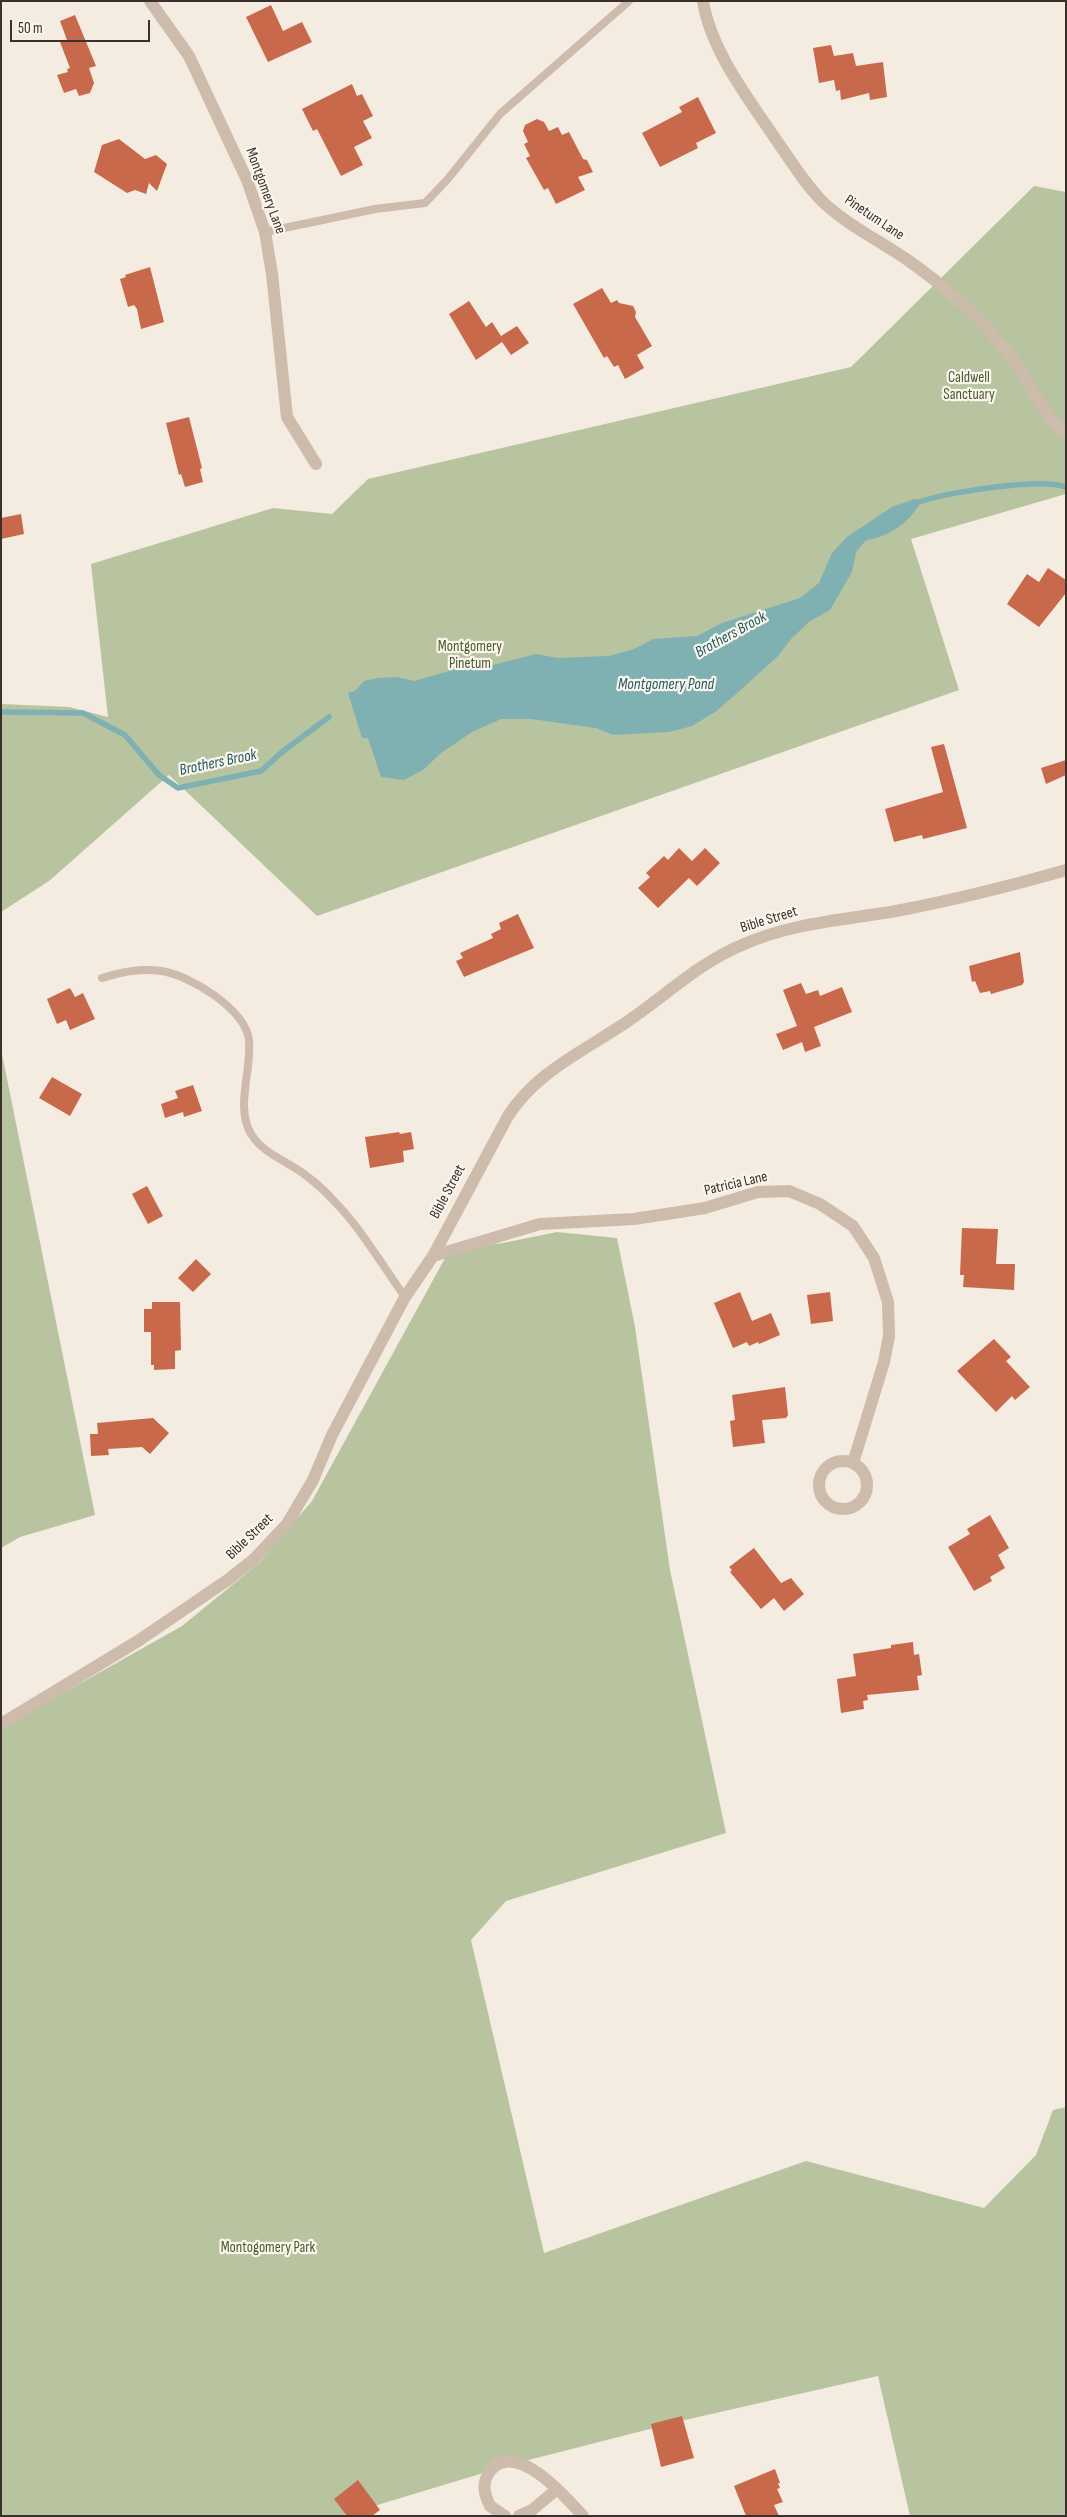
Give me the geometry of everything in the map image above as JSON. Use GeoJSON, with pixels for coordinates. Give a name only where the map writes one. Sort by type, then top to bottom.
{"type":"FeatureCollection","features":[{"type":"Feature","properties":{"kind":"street","name":"Montgomery Lane"},"geometry":{"type":"LineString","coordinates":[[150,1],[189,56],[247,180],[265,232],[272,274],[287,417],[316,464]]}},
{"type":"Feature","properties":{"kind":"street","name":"Pinetum Lane"},"geometry":{"type":"LineString","coordinates":[[703,1],[710,30],[716,44],[750,101],[807,183],[825,204],[850,223],[909,261],[954,295],[995,336],[1024,375],[1049,418],[1066,433]]}},
{"type":"Feature","properties":{"kind":"street","name":"Bible Street"},"geometry":{"type":"LineString","coordinates":[[1,1724],[138,1641],[206,1595],[253,1560],[287,1524],[314,1480],[332,1435],[405,1297],[433,1256],[508,1116],[529,1090],[554,1068],[626,1023],[711,961],[740,946],[785,930],[955,899],[1066,870]]}},
{"type":"Feature","properties":{"kind":"street","name":"Patricia Lane"},"geometry":{"type":"LineString","coordinates":[[433,1256],[540,1224],[634,1219],[705,1208],[758,1192],[789,1191],[820,1204],[853,1226],[874,1258],[888,1302],[889,1336],[884,1362],[853,1462]]}},
{"type":"Feature","properties":{"kind":"street"},"geometry":{"type":"LineString","coordinates":[[505,2516],[490,2506],[485,2496],[484,2485],[488,2474],[494,2466],[505,2461],[517,2461],[531,2467],[583,2516]]}},
{"type":"Feature","properties":{"kind":"street"},"geometry":{"type":"LineString","coordinates":[[519,2516],[532,2510],[556,2490]]}},
{"type":"Feature","properties":{"kind":"lane"},"geometry":{"type":"LineString","coordinates":[[265,232],[375,209],[425,203],[447,180],[500,114],[629,1]]}},
{"type":"Feature","properties":{"kind":"lane"},"geometry":{"type":"LineString","coordinates":[[102,978],[133,969],[163,971],[192,983],[224,1002],[239,1016],[249,1039],[245,1111],[251,1134],[268,1151],[308,1176],[334,1200],[405,1297]]}},
{"type":"Feature","properties":{"kind":"green space","name":"Montgomery Pinetum"},"geometry":{"type":"Polygon","coordinates":[[[1034,186],[1066,192],[1066,494],[911,539],[959,690],[317,916],[169,775],[49,881],[1,912],[1,704],[69,707],[108,717],[91,564],[273,508],[332,514],[368,479],[851,367],[1034,186]]]}},
{"type":"Feature","properties":{"kind":"green space"},"geometry":{"type":"Polygon","coordinates":[[[1,1049],[95,1515],[20,1537],[1,1548],[1,1049]]]}},
{"type":"Feature","properties":{"kind":"green space","name":"Montogomery Park"},"geometry":{"type":"Polygon","coordinates":[[[557,1232],[617,1238],[635,1327],[670,1570],[726,1833],[506,1901],[471,1940],[544,2253],[806,2161],[984,2208],[1036,2155],[1053,2110],[1066,2107],[1066,2516],[910,2516],[878,2376],[685,2420],[513,2464],[341,2516],[1,2516],[1,1728],[182,1626],[259,1563],[312,1501],[450,1249],[503,1243],[557,1232]]]}},
{"type":"Feature","properties":{"kind":"water","name":"Montgomery Pond"},"geometry":{"type":"Polygon","coordinates":[[[915,499],[921,501],[905,522],[883,536],[866,540],[856,552],[852,572],[830,610],[810,621],[792,638],[778,656],[735,695],[715,712],[692,726],[669,732],[613,735],[596,728],[531,719],[501,719],[472,732],[441,753],[423,770],[404,780],[381,777],[368,738],[362,738],[348,693],[355,691],[364,681],[397,677],[414,681],[456,669],[481,668],[536,654],[558,658],[609,656],[634,649],[653,639],[697,636],[722,623],[800,598],[819,583],[832,553],[847,537],[892,507],[915,499]]]}},
{"type":"Feature","properties":{"kind":"building"},"geometry":{"type":"Polygon","coordinates":[[[271,5],[283,31],[302,22],[312,42],[268,62],[246,17],[271,5]]]}},
{"type":"Feature","properties":{"kind":"building"},"geometry":{"type":"Polygon","coordinates":[[[75,15],[96,66],[89,68],[94,83],[90,93],[79,96],[76,89],[64,93],[57,75],[68,72],[67,69],[70,68],[60,42],[67,40],[60,21],[75,15]]]}},
{"type":"Feature","properties":{"kind":"building"},"geometry":{"type":"Polygon","coordinates":[[[831,45],[834,56],[853,53],[856,66],[883,62],[887,97],[870,100],[869,93],[841,100],[840,90],[836,91],[834,80],[819,83],[813,48],[831,45]]]}},
{"type":"Feature","properties":{"kind":"building"},"geometry":{"type":"Polygon","coordinates":[[[352,84],[357,96],[362,94],[373,116],[363,121],[372,138],[354,147],[363,165],[341,176],[317,129],[313,131],[302,109],[352,84]]]}},
{"type":"Feature","properties":{"kind":"building"},"geometry":{"type":"Polygon","coordinates":[[[698,97],[716,133],[696,143],[698,148],[660,167],[642,133],[682,112],[679,107],[698,97]]]}},
{"type":"Feature","properties":{"kind":"building"},"geometry":{"type":"Polygon","coordinates":[[[537,119],[544,122],[549,131],[558,127],[562,135],[569,132],[583,159],[587,160],[593,172],[578,177],[585,190],[556,204],[548,188],[544,190],[526,158],[530,156],[524,144],[528,142],[523,131],[525,125],[537,119]]]}},
{"type":"Feature","properties":{"kind":"building"},"geometry":{"type":"Polygon","coordinates":[[[119,139],[145,159],[156,155],[167,164],[157,191],[149,183],[146,194],[135,190],[127,193],[94,172],[102,145],[119,139]]]}},
{"type":"Feature","properties":{"kind":"building"},"geometry":{"type":"Polygon","coordinates":[[[150,267],[164,322],[141,329],[137,309],[134,305],[128,307],[120,279],[126,277],[125,275],[150,267]]]}},
{"type":"Feature","properties":{"kind":"building"},"geometry":{"type":"Polygon","coordinates":[[[602,288],[611,303],[617,300],[619,303],[633,306],[636,312],[635,317],[652,346],[637,355],[644,368],[625,379],[618,365],[614,367],[607,356],[604,358],[573,304],[602,288]]]}},
{"type":"Feature","properties":{"kind":"building"},"geometry":{"type":"Polygon","coordinates":[[[469,301],[486,327],[492,322],[501,336],[517,326],[529,343],[511,355],[502,342],[476,360],[449,314],[469,301]]]}},
{"type":"Feature","properties":{"kind":"building"},"geometry":{"type":"Polygon","coordinates":[[[189,417],[202,468],[200,469],[203,482],[185,487],[181,474],[179,475],[166,423],[189,417]]]}},
{"type":"Feature","properties":{"kind":"building"},"geometry":{"type":"Polygon","coordinates":[[[21,514],[24,534],[1,539],[1,518],[21,514]]]}},
{"type":"Feature","properties":{"kind":"building"},"geometry":{"type":"Polygon","coordinates":[[[1048,568],[1066,580],[1066,593],[1039,627],[1007,604],[1027,574],[1039,582],[1048,568]]]}},
{"type":"Feature","properties":{"kind":"building"},"geometry":{"type":"Polygon","coordinates":[[[944,744],[967,828],[923,839],[922,835],[894,842],[885,809],[943,792],[931,747],[944,744]]]}},
{"type":"Feature","properties":{"kind":"building"},"geometry":{"type":"Polygon","coordinates":[[[1066,760],[1066,775],[1046,784],[1041,768],[1066,760]]]}},
{"type":"Feature","properties":{"kind":"building"},"geometry":{"type":"Polygon","coordinates":[[[679,848],[692,861],[705,848],[720,863],[697,886],[689,878],[658,908],[638,888],[650,877],[646,873],[664,856],[668,860],[679,848]]]}},
{"type":"Feature","properties":{"kind":"building"},"geometry":{"type":"Polygon","coordinates":[[[518,914],[534,948],[464,977],[456,961],[463,958],[460,953],[493,938],[491,934],[501,929],[499,923],[518,914]]]}},
{"type":"Feature","properties":{"kind":"building"},"geometry":{"type":"Polygon","coordinates":[[[1020,952],[1024,982],[1022,985],[991,994],[990,991],[980,993],[975,981],[972,982],[969,966],[1020,952]]]}},
{"type":"Feature","properties":{"kind":"building"},"geometry":{"type":"Polygon","coordinates":[[[801,983],[806,994],[818,990],[820,996],[842,987],[852,1012],[814,1027],[821,1046],[805,1052],[802,1042],[783,1050],[776,1034],[797,1026],[783,990],[801,983]]]}},
{"type":"Feature","properties":{"kind":"building"},"geometry":{"type":"Polygon","coordinates":[[[70,988],[75,997],[83,993],[95,1019],[70,1030],[66,1020],[57,1024],[47,999],[70,988]]]}},
{"type":"Feature","properties":{"kind":"building"},"geometry":{"type":"Polygon","coordinates":[[[52,1077],[82,1094],[70,1116],[39,1098],[52,1077]]]}},
{"type":"Feature","properties":{"kind":"building"},"geometry":{"type":"Polygon","coordinates":[[[193,1085],[202,1111],[184,1117],[183,1112],[165,1118],[161,1104],[178,1098],[175,1091],[193,1085]]]}},
{"type":"Feature","properties":{"kind":"building"},"geometry":{"type":"Polygon","coordinates":[[[399,1132],[400,1134],[411,1132],[414,1149],[403,1151],[404,1162],[370,1168],[365,1137],[399,1132]]]}},
{"type":"Feature","properties":{"kind":"building"},"geometry":{"type":"Polygon","coordinates":[[[147,1186],[163,1216],[148,1224],[132,1194],[147,1186]]]}},
{"type":"Feature","properties":{"kind":"building"},"geometry":{"type":"Polygon","coordinates":[[[962,1228],[998,1229],[996,1264],[1015,1264],[1014,1290],[963,1287],[964,1275],[960,1275],[962,1228]]]}},
{"type":"Feature","properties":{"kind":"building"},"geometry":{"type":"Polygon","coordinates":[[[196,1259],[211,1274],[193,1292],[178,1278],[196,1259]]]}},
{"type":"Feature","properties":{"kind":"building"},"geometry":{"type":"Polygon","coordinates":[[[740,1292],[752,1321],[771,1313],[780,1335],[759,1344],[758,1342],[749,1346],[747,1342],[733,1348],[714,1303],[740,1292]]]}},
{"type":"Feature","properties":{"kind":"building"},"geometry":{"type":"Polygon","coordinates":[[[830,1292],[833,1321],[811,1324],[807,1295],[830,1292]]]}},
{"type":"Feature","properties":{"kind":"building"},"geometry":{"type":"Polygon","coordinates":[[[152,1302],[180,1302],[181,1350],[175,1351],[175,1369],[154,1370],[154,1365],[151,1365],[151,1332],[144,1332],[144,1309],[152,1309],[152,1302]]]}},
{"type":"Feature","properties":{"kind":"building"},"geometry":{"type":"Polygon","coordinates":[[[994,1339],[1011,1357],[1006,1361],[1030,1387],[1015,1400],[1012,1396],[996,1412],[957,1371],[994,1339]]]}},
{"type":"Feature","properties":{"kind":"building"},"geometry":{"type":"Polygon","coordinates":[[[785,1387],[788,1415],[786,1418],[762,1420],[765,1443],[733,1447],[730,1421],[735,1420],[732,1395],[785,1387]]]}},
{"type":"Feature","properties":{"kind":"building"},"geometry":{"type":"Polygon","coordinates":[[[153,1418],[169,1433],[150,1454],[142,1447],[108,1449],[109,1455],[91,1456],[90,1434],[98,1434],[97,1423],[153,1418]]]}},
{"type":"Feature","properties":{"kind":"building"},"geometry":{"type":"Polygon","coordinates":[[[990,1515],[1009,1548],[998,1555],[1005,1568],[990,1577],[992,1581],[974,1591],[948,1547],[970,1534],[967,1529],[990,1515]]]}},
{"type":"Feature","properties":{"kind":"building"},"geometry":{"type":"Polygon","coordinates":[[[754,1548],[781,1583],[791,1578],[804,1594],[784,1611],[774,1598],[761,1609],[730,1572],[732,1570],[729,1567],[754,1548]]]}},
{"type":"Feature","properties":{"kind":"building"},"geometry":{"type":"Polygon","coordinates":[[[913,1642],[914,1655],[919,1654],[922,1675],[917,1676],[919,1690],[867,1695],[868,1700],[863,1701],[864,1709],[841,1713],[837,1679],[856,1676],[853,1654],[891,1648],[891,1645],[913,1642]]]}},
{"type":"Feature","properties":{"kind":"building"},"geometry":{"type":"Polygon","coordinates":[[[682,2416],[694,2458],[661,2467],[651,2424],[682,2416]]]}},
{"type":"Feature","properties":{"kind":"building"},"geometry":{"type":"Polygon","coordinates":[[[775,2469],[780,2483],[778,2483],[780,2488],[777,2489],[783,2502],[774,2505],[779,2516],[746,2516],[734,2486],[775,2469]]]}},
{"type":"Feature","properties":{"kind":"building"},"geometry":{"type":"Polygon","coordinates":[[[358,2480],[380,2510],[372,2516],[347,2516],[334,2499],[358,2480]]]}},
{"type":"Feature","properties":{"kind":"waterway","name":"Brothers Brook"},"geometry":{"type":"LineString","coordinates":[[916,503],[947,495],[1014,485],[1053,484],[1066,487]]}},
{"type":"Feature","properties":{"kind":"waterway","name":"Brothers Brook"},"geometry":{"type":"LineString","coordinates":[[1,712],[83,713],[125,735],[159,775],[178,788],[261,771],[282,752],[329,717]]}},
{"type":"Feature","properties":{"kind":"park label","name":"Caldwell Sanctuary"},"geometry":{"type":"Point","coordinates":[969,386]}}]}
